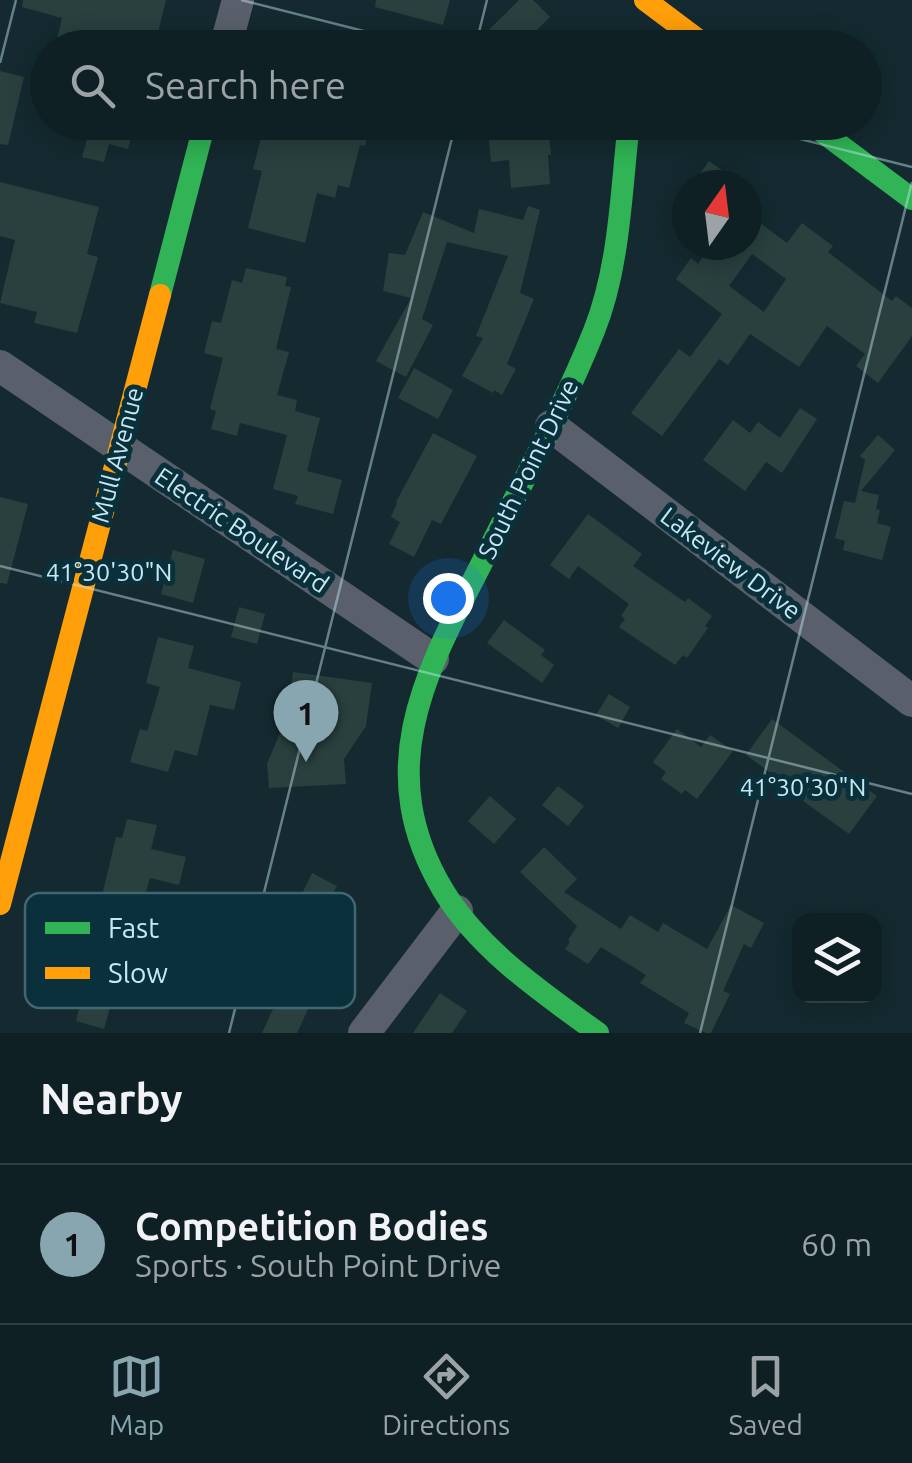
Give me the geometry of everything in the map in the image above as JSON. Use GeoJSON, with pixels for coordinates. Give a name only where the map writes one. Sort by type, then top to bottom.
{"type":"FeatureCollection","features":[{"type":"Feature","properties":{"kind":"street"},"geometry":{"type":"LineString","coordinates":[[230,30],[238,0]]}},
{"type":"Feature","properties":{"kind":"street"},"geometry":{"type":"LineString","coordinates":[[645,0],[661,30]]}},
{"type":"Feature","properties":{"kind":"street","name":"Mull Avenue"},"geometry":{"type":"LineString","coordinates":[[0,904],[201,140]]}},
{"type":"Feature","properties":{"kind":"street","name":"South Point Drive"},"geometry":{"type":"LineString","coordinates":[[598,1033],[542,992],[457,911],[421,842],[409,781],[413,718],[434,659],[551,426],[595,328],[620,211],[627,140]]}},
{"type":"Feature","properties":{"kind":"street"},"geometry":{"type":"LineString","coordinates":[[833,140],[912,199]]}},
{"type":"Feature","properties":{"kind":"street","name":"Electric Boulevard"},"geometry":{"type":"LineString","coordinates":[[0,366],[434,659]]}},
{"type":"Feature","properties":{"kind":"street","name":"Lakeview Drive"},"geometry":{"type":"LineString","coordinates":[[551,426],[912,701]]}},
{"type":"Feature","properties":{"kind":"street"},"geometry":{"type":"LineString","coordinates":[[364,1033],[457,911]]}},
{"type":"Feature","properties":{"kind":"building"},"geometry":{"type":"Polygon","coordinates":[[[23,0],[166,0],[158,30],[59,30],[62,18],[22,7],[23,0]]]}},
{"type":"Feature","properties":{"kind":"building"},"geometry":{"type":"Polygon","coordinates":[[[376,0],[450,0],[443,25],[375,7],[376,0]]]}},
{"type":"Feature","properties":{"kind":"building"},"geometry":{"type":"Polygon","coordinates":[[[519,0],[533,0],[550,17],[537,30],[489,30],[519,0]]]}},
{"type":"Feature","properties":{"kind":"building"},"geometry":{"type":"Polygon","coordinates":[[[0,71],[24,77],[8,145],[0,144],[0,71]]]}},
{"type":"Feature","properties":{"kind":"building"},"geometry":{"type":"Polygon","coordinates":[[[87,140],[130,140],[128,149],[109,144],[104,162],[82,157],[87,140]]]}},
{"type":"Feature","properties":{"kind":"building"},"geometry":{"type":"Polygon","coordinates":[[[260,140],[366,140],[365,146],[360,145],[349,188],[338,185],[335,198],[317,193],[305,243],[248,228],[262,171],[253,169],[260,140]]]}},
{"type":"Feature","properties":{"kind":"building"},"geometry":{"type":"Polygon","coordinates":[[[489,140],[549,140],[550,184],[511,188],[509,160],[491,162],[489,140]]]}},
{"type":"Feature","properties":{"kind":"building"},"geometry":{"type":"Polygon","coordinates":[[[709,161],[722,170],[703,170],[709,161]]]}},
{"type":"Feature","properties":{"kind":"building"},"geometry":{"type":"Polygon","coordinates":[[[0,182],[99,207],[87,254],[98,257],[77,333],[34,323],[37,312],[0,303],[15,240],[0,236],[0,182]]]}},
{"type":"Feature","properties":{"kind":"building"},"geometry":{"type":"Polygon","coordinates":[[[528,206],[540,210],[520,293],[534,299],[507,364],[516,369],[502,395],[462,376],[483,338],[476,336],[508,256],[447,242],[422,319],[433,325],[406,377],[376,361],[411,298],[383,291],[389,253],[405,255],[423,212],[474,233],[479,209],[523,220],[528,206]]]}},
{"type":"Feature","properties":{"kind":"building"},"geometry":{"type":"Polygon","coordinates":[[[802,223],[833,246],[828,252],[892,301],[896,296],[912,308],[912,336],[878,383],[856,366],[865,354],[827,326],[799,367],[750,334],[728,365],[719,359],[662,436],[631,413],[679,349],[690,357],[722,314],[676,279],[690,260],[698,264],[701,260],[748,260],[729,286],[764,312],[786,279],[760,260],[762,224],[787,243],[802,223]]]}},
{"type":"Feature","properties":{"kind":"building"},"geometry":{"type":"Polygon","coordinates":[[[246,268],[287,277],[285,286],[291,287],[276,349],[289,352],[277,395],[297,400],[295,411],[320,418],[307,471],[342,480],[333,514],[295,504],[298,496],[273,489],[287,435],[240,423],[237,436],[211,429],[216,411],[210,409],[223,358],[204,353],[212,321],[221,323],[232,280],[242,283],[246,268]]]}},
{"type":"Feature","properties":{"kind":"building"},"geometry":{"type":"Polygon","coordinates":[[[414,368],[453,390],[438,419],[398,398],[414,368]]]}},
{"type":"Feature","properties":{"kind":"building"},"geometry":{"type":"Polygon","coordinates":[[[800,408],[817,419],[782,473],[766,462],[745,491],[703,460],[733,420],[750,433],[758,422],[780,438],[800,408]]]}},
{"type":"Feature","properties":{"kind":"building"},"geometry":{"type":"Polygon","coordinates":[[[433,433],[477,456],[441,524],[432,520],[414,557],[389,544],[400,522],[391,517],[433,433]]]}},
{"type":"Feature","properties":{"kind":"building"},"geometry":{"type":"Polygon","coordinates":[[[878,435],[895,450],[861,491],[879,495],[877,523],[891,527],[882,560],[843,550],[845,541],[835,538],[844,501],[855,503],[865,460],[860,456],[878,435]]]}},
{"type":"Feature","properties":{"kind":"building"},"geometry":{"type":"Polygon","coordinates":[[[0,497],[28,504],[7,584],[0,583],[0,497]]]}},
{"type":"Feature","properties":{"kind":"building"},"geometry":{"type":"Polygon","coordinates":[[[588,514],[642,554],[633,566],[712,616],[687,658],[683,655],[675,665],[619,627],[629,604],[578,566],[569,579],[550,565],[588,514]]]}},
{"type":"Feature","properties":{"kind":"building"},"geometry":{"type":"Polygon","coordinates":[[[173,550],[205,559],[193,603],[161,594],[173,550]]]}},
{"type":"Feature","properties":{"kind":"building"},"geometry":{"type":"Polygon","coordinates":[[[239,607],[265,614],[257,644],[231,637],[239,607]]]}},
{"type":"Feature","properties":{"kind":"building"},"geometry":{"type":"Polygon","coordinates":[[[504,620],[545,650],[541,655],[554,665],[542,683],[487,643],[504,620]]]}},
{"type":"Feature","properties":{"kind":"building"},"geometry":{"type":"Polygon","coordinates":[[[158,637],[194,646],[188,668],[241,682],[234,710],[210,705],[197,756],[175,750],[168,772],[130,762],[140,729],[147,731],[160,687],[146,683],[158,637]]]}},
{"type":"Feature","properties":{"kind":"building"},"geometry":{"type":"Polygon","coordinates":[[[293,672],[372,683],[366,726],[344,759],[346,784],[269,788],[267,764],[287,716],[293,672]]]}},
{"type":"Feature","properties":{"kind":"building"},"geometry":{"type":"Polygon","coordinates":[[[609,694],[630,707],[618,728],[596,715],[609,694]]]}},
{"type":"Feature","properties":{"kind":"building"},"geometry":{"type":"Polygon","coordinates":[[[772,719],[877,796],[849,834],[746,755],[772,719]]]}},
{"type":"Feature","properties":{"kind":"building"},"geometry":{"type":"Polygon","coordinates":[[[677,729],[701,747],[710,735],[733,751],[697,799],[661,779],[666,772],[653,762],[677,729]]]}},
{"type":"Feature","properties":{"kind":"building"},"geometry":{"type":"Polygon","coordinates":[[[558,786],[584,806],[568,826],[542,805],[558,786]]]}},
{"type":"Feature","properties":{"kind":"building"},"geometry":{"type":"Polygon","coordinates":[[[490,796],[516,819],[494,844],[468,821],[490,796]]]}},
{"type":"Feature","properties":{"kind":"building"},"geometry":{"type":"Polygon","coordinates":[[[127,819],[157,825],[151,849],[186,857],[179,885],[150,878],[146,893],[103,893],[116,837],[122,838],[127,819]]]}},
{"type":"Feature","properties":{"kind":"building"},"geometry":{"type":"Polygon","coordinates":[[[544,847],[577,879],[564,892],[621,929],[630,915],[658,932],[663,923],[707,949],[731,905],[764,923],[751,948],[744,944],[723,991],[730,994],[711,1033],[684,1023],[689,1013],[640,983],[646,975],[601,947],[588,964],[565,949],[577,926],[520,872],[544,847]]]}},
{"type":"Feature","properties":{"kind":"building"},"geometry":{"type":"Polygon","coordinates":[[[312,873],[337,886],[333,893],[302,893],[312,873]]]}},
{"type":"Feature","properties":{"kind":"building"},"geometry":{"type":"Polygon","coordinates":[[[440,993],[467,1011],[452,1033],[413,1033],[440,993]]]}},
{"type":"Feature","properties":{"kind":"building"},"geometry":{"type":"Polygon","coordinates":[[[79,1008],[110,1008],[104,1029],[76,1021],[79,1008]]]}},
{"type":"Feature","properties":{"kind":"building"},"geometry":{"type":"Polygon","coordinates":[[[273,1008],[309,1008],[297,1033],[262,1033],[273,1008]]]}},
{"type":"Feature","properties":{"kind":"traffic: fast"},"geometry":{"type":"LineString","coordinates":[[160,295],[200,140]]}},
{"type":"Feature","properties":{"kind":"traffic: fast"},"geometry":{"type":"LineString","coordinates":[[598,1033],[513,969],[458,912],[421,844],[410,800],[409,757],[416,715],[429,674],[557,414],[603,306],[618,228],[627,140]]}},
{"type":"Feature","properties":{"kind":"traffic: fast"},"geometry":{"type":"LineString","coordinates":[[833,140],[912,199]]}},
{"type":"Feature","properties":{"kind":"traffic: slow"},"geometry":{"type":"LineString","coordinates":[[645,0],[685,30]]}},
{"type":"Feature","properties":{"kind":"traffic: slow"},"geometry":{"type":"LineString","coordinates":[[0,904],[160,295]]}},
{"type":"Feature","properties":{"kind":"place","name":"Competition Bodies"},"geometry":{"type":"Point","coordinates":[306,762]}}]}
